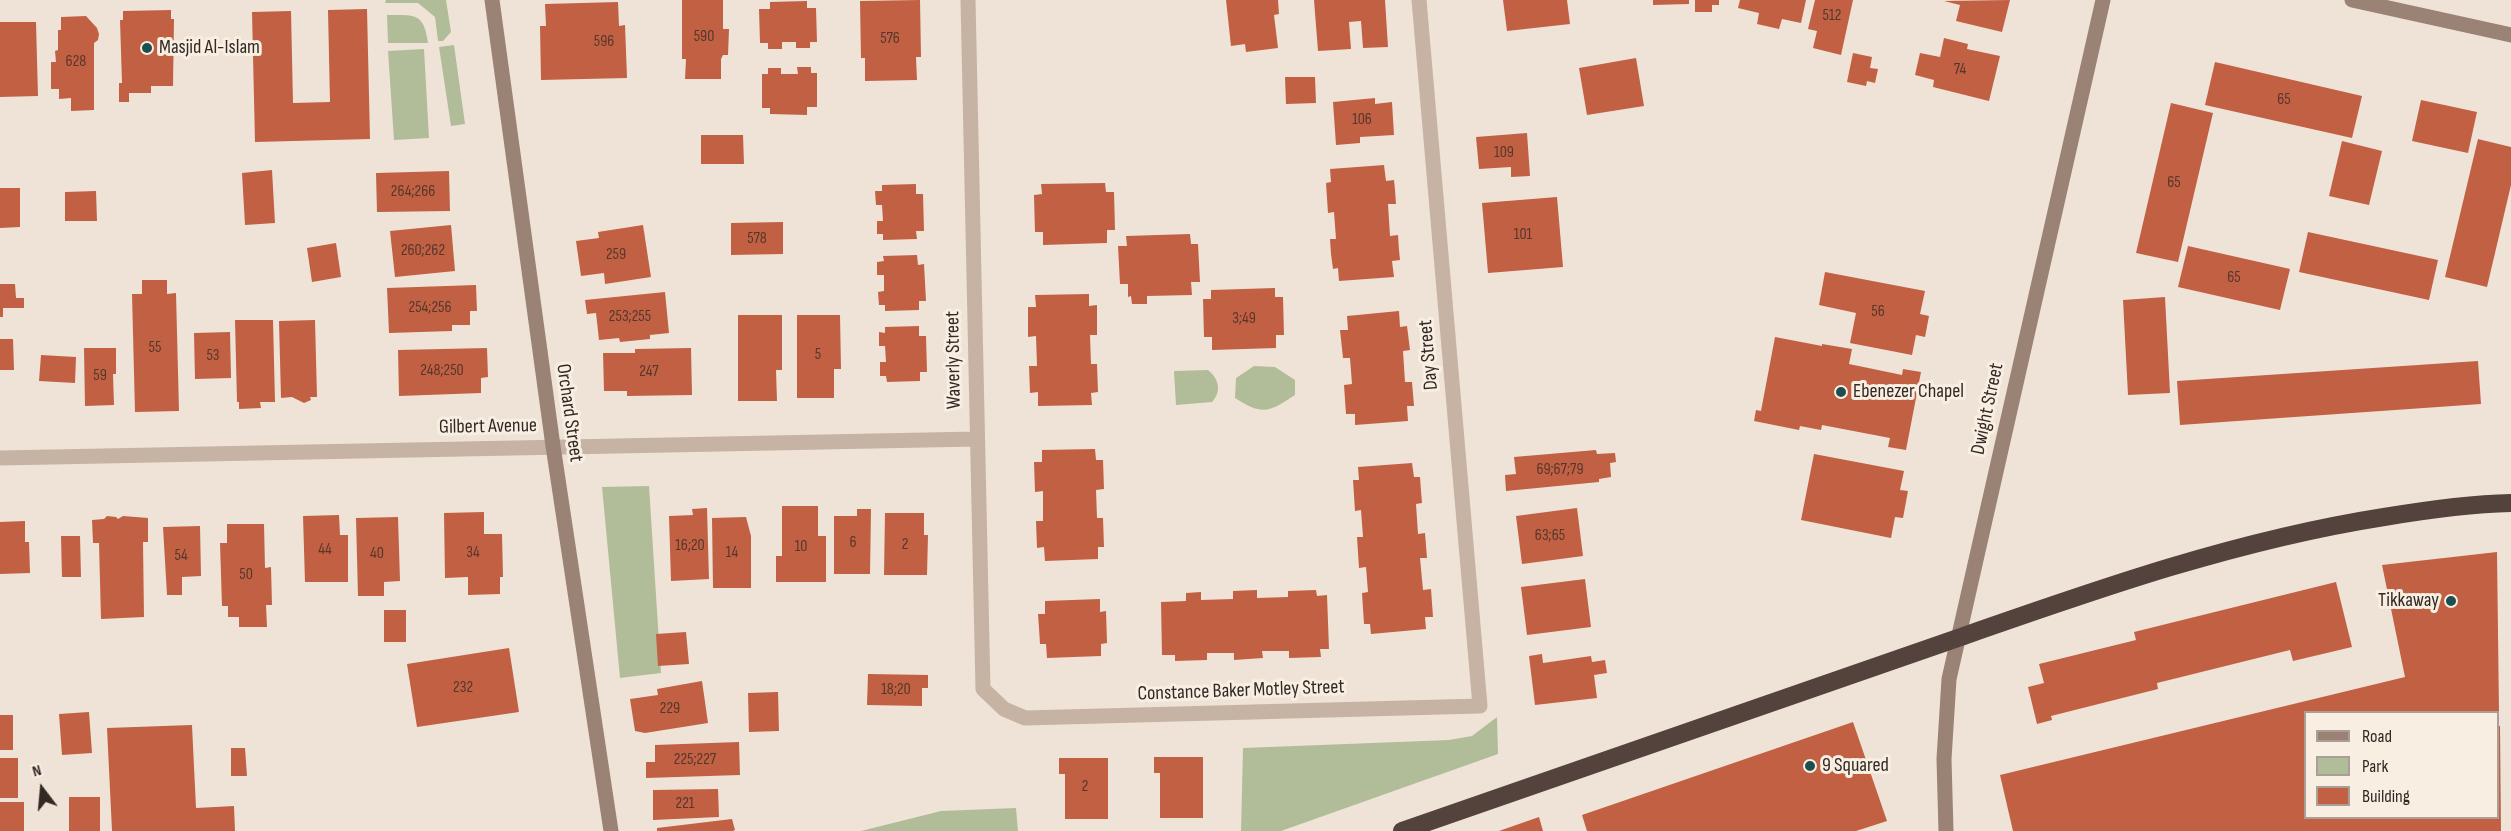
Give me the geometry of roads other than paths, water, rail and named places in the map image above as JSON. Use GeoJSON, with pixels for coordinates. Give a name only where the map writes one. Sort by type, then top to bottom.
{"type":"FeatureCollection","features":[{"type":"Feature","properties":{"kind":"highway"},"geometry":{"type":"LineString","coordinates":[[1402,831],[2163,569],[2255,542],[2324,526],[2424,510],[2511,503]]}},
{"type":"Feature","properties":{"kind":"main road","name":"Orchard Street"},"geometry":{"type":"LineString","coordinates":[[492,0],[553,446],[611,831]]}},
{"type":"Feature","properties":{"kind":"main road","name":"Dwight Street"},"geometry":{"type":"LineString","coordinates":[[1946,831],[1944,759],[1949,678],[2103,0]]}},
{"type":"Feature","properties":{"kind":"main road"},"geometry":{"type":"LineString","coordinates":[[2352,0],[2511,35]]}},
{"type":"Feature","properties":{"kind":"street","name":"Waverly Street"},"geometry":{"type":"LineString","coordinates":[[968,0],[983,689],[1004,709]]}},
{"type":"Feature","properties":{"kind":"street","name":"Day Street"},"geometry":{"type":"LineString","coordinates":[[1419,0],[1480,706]]}},
{"type":"Feature","properties":{"kind":"street","name":"Gilbert Avenue"},"geometry":{"type":"LineString","coordinates":[[0,458],[977,439]]}},
{"type":"Feature","properties":{"kind":"street","name":"Constance Baker Motley Street"},"geometry":{"type":"LineString","coordinates":[[1004,709],[1025,718],[1480,706]]}},
{"type":"Feature","properties":{"kind":"place","name":"Masjid Al-Islam"},"geometry":{"type":"Point","coordinates":[147,48]}},
{"type":"Feature","properties":{"kind":"place","name":"Ebenezer Chapel"},"geometry":{"type":"Point","coordinates":[1841,392]}},
{"type":"Feature","properties":{"kind":"place","name":"Tikkaway"},"geometry":{"type":"Point","coordinates":[2451,601]}},
{"type":"Feature","properties":{"kind":"place","name":"9 Squared"},"geometry":{"type":"Point","coordinates":[1810,766]}}]}
